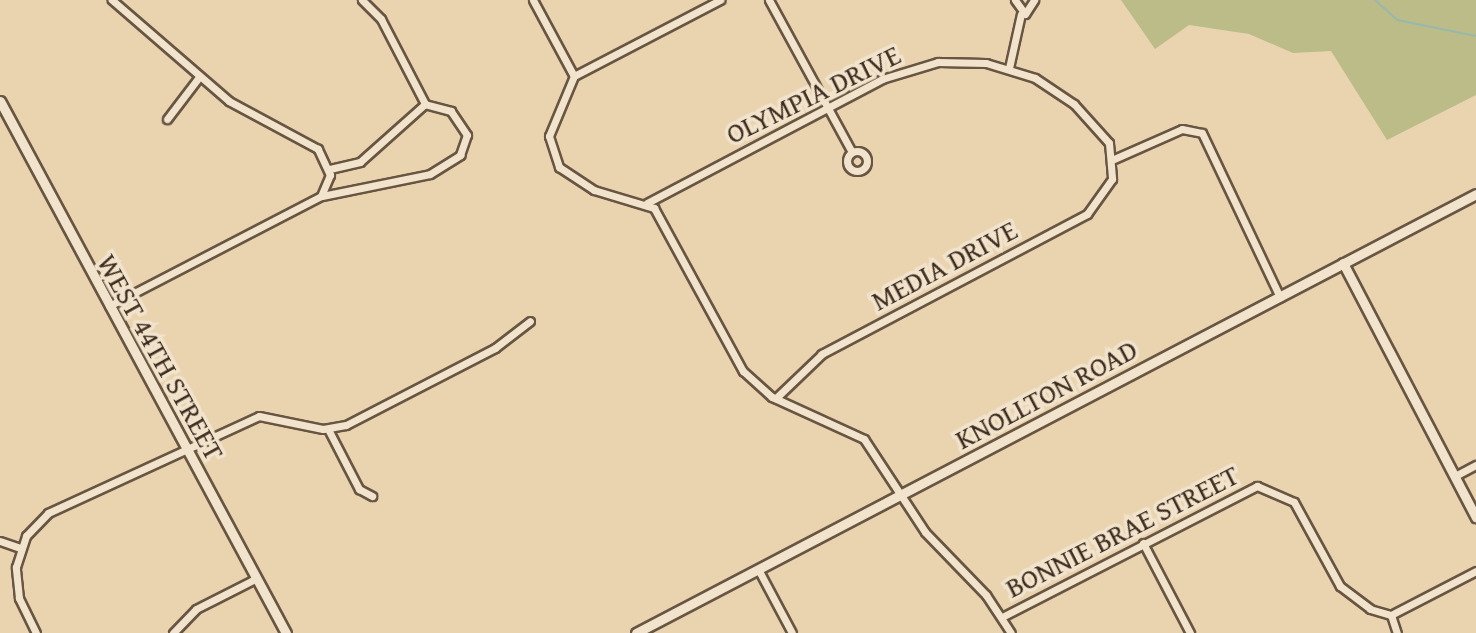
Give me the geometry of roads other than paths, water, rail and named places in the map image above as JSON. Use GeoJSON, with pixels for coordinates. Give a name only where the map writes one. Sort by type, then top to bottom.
{"type":"FeatureCollection","features":[{"type":"Feature","properties":{"kind":"street"},"geometry":{"type":"LineString","coordinates":[[112,0],[199,77],[252,116],[310,142],[330,169]]}},
{"type":"Feature","properties":{"kind":"street"},"geometry":{"type":"LineString","coordinates":[[107,307],[321,196],[424,176],[460,155],[468,139],[460,120],[425,104],[381,19],[362,0]]}},
{"type":"Feature","properties":{"kind":"street"},"geometry":{"type":"LineString","coordinates":[[533,0],[574,76]]}},
{"type":"Feature","properties":{"kind":"street"},"geometry":{"type":"LineString","coordinates":[[720,0],[574,76],[549,136],[567,174],[597,191],[647,203],[736,362],[776,398],[858,435],[932,541],[1002,617],[1011,633]]}},
{"type":"Feature","properties":{"kind":"street"},"geometry":{"type":"LineString","coordinates":[[769,0],[852,152]]}},
{"type":"Feature","properties":{"kind":"street"},"geometry":{"type":"LineString","coordinates":[[1009,68],[1021,14],[1015,0]]}},
{"type":"Feature","properties":{"kind":"street"},"geometry":{"type":"LineString","coordinates":[[1021,14],[1032,11],[1034,0]]}},
{"type":"Feature","properties":{"kind":"street","name":"OLYMPIA DRIVE"},"geometry":{"type":"LineString","coordinates":[[647,203],[829,106],[921,65],[966,61],[1009,68],[1068,99],[1106,139],[1114,159]]}},
{"type":"Feature","properties":{"kind":"street"},"geometry":{"type":"LineString","coordinates":[[167,119],[199,77]]}},
{"type":"Feature","properties":{"kind":"street","name":"WEST 44TH STREET"},"geometry":{"type":"LineString","coordinates":[[0,101],[107,307],[189,451],[286,633]]}},
{"type":"Feature","properties":{"kind":"street"},"geometry":{"type":"LineString","coordinates":[[330,169],[360,162],[425,104]]}},
{"type":"Feature","properties":{"kind":"street"},"geometry":{"type":"LineString","coordinates":[[1114,159],[1182,129],[1202,133],[1280,297]]}},
{"type":"Feature","properties":{"kind":"street","name":"MEDIA DRIVE"},"geometry":{"type":"LineString","coordinates":[[776,398],[822,354],[1082,218],[1105,193],[1114,159]]}},
{"type":"Feature","properties":{"kind":"street"},"geometry":{"type":"LineString","coordinates":[[321,196],[330,169]]}},
{"type":"Feature","properties":{"kind":"street","name":"KNOLLTON ROAD"},"geometry":{"type":"LineString","coordinates":[[636,633],[1476,194]]}},
{"type":"Feature","properties":{"kind":"street"},"geometry":{"type":"LineString","coordinates":[[1343,263],[1476,517]]}},
{"type":"Feature","properties":{"kind":"street"},"geometry":{"type":"LineString","coordinates":[[36,633],[18,591],[20,548],[51,511],[126,471],[189,451],[262,415],[328,429],[495,348],[530,321]]}},
{"type":"Feature","properties":{"kind":"street"},"geometry":{"type":"LineString","coordinates":[[328,429],[359,489],[372,496]]}},
{"type":"Feature","properties":{"kind":"street"},"geometry":{"type":"LineString","coordinates":[[1455,476],[1476,465]]}},
{"type":"Feature","properties":{"kind":"street","name":"BONNIE BRAE STREET"},"geometry":{"type":"LineString","coordinates":[[1002,617],[1247,489],[1271,487],[1294,502],[1345,592],[1391,615]]}},
{"type":"Feature","properties":{"kind":"street"},"geometry":{"type":"LineString","coordinates":[[0,541],[20,548]]}},
{"type":"Feature","properties":{"kind":"street"},"geometry":{"type":"LineString","coordinates":[[1143,543],[1190,633]]}},
{"type":"Feature","properties":{"kind":"street"},"geometry":{"type":"LineString","coordinates":[[758,569],[792,633]]}},
{"type":"Feature","properties":{"kind":"street"},"geometry":{"type":"LineString","coordinates":[[1397,633],[1391,615],[1476,571]]}},
{"type":"Feature","properties":{"kind":"street"},"geometry":{"type":"LineString","coordinates":[[173,633],[193,611],[257,578]]}},
{"type":"Feature","properties":{"kind":"waterway"},"geometry":{"type":"LineString","coordinates":[[1375,0],[1397,20],[1476,36]]}}]}
